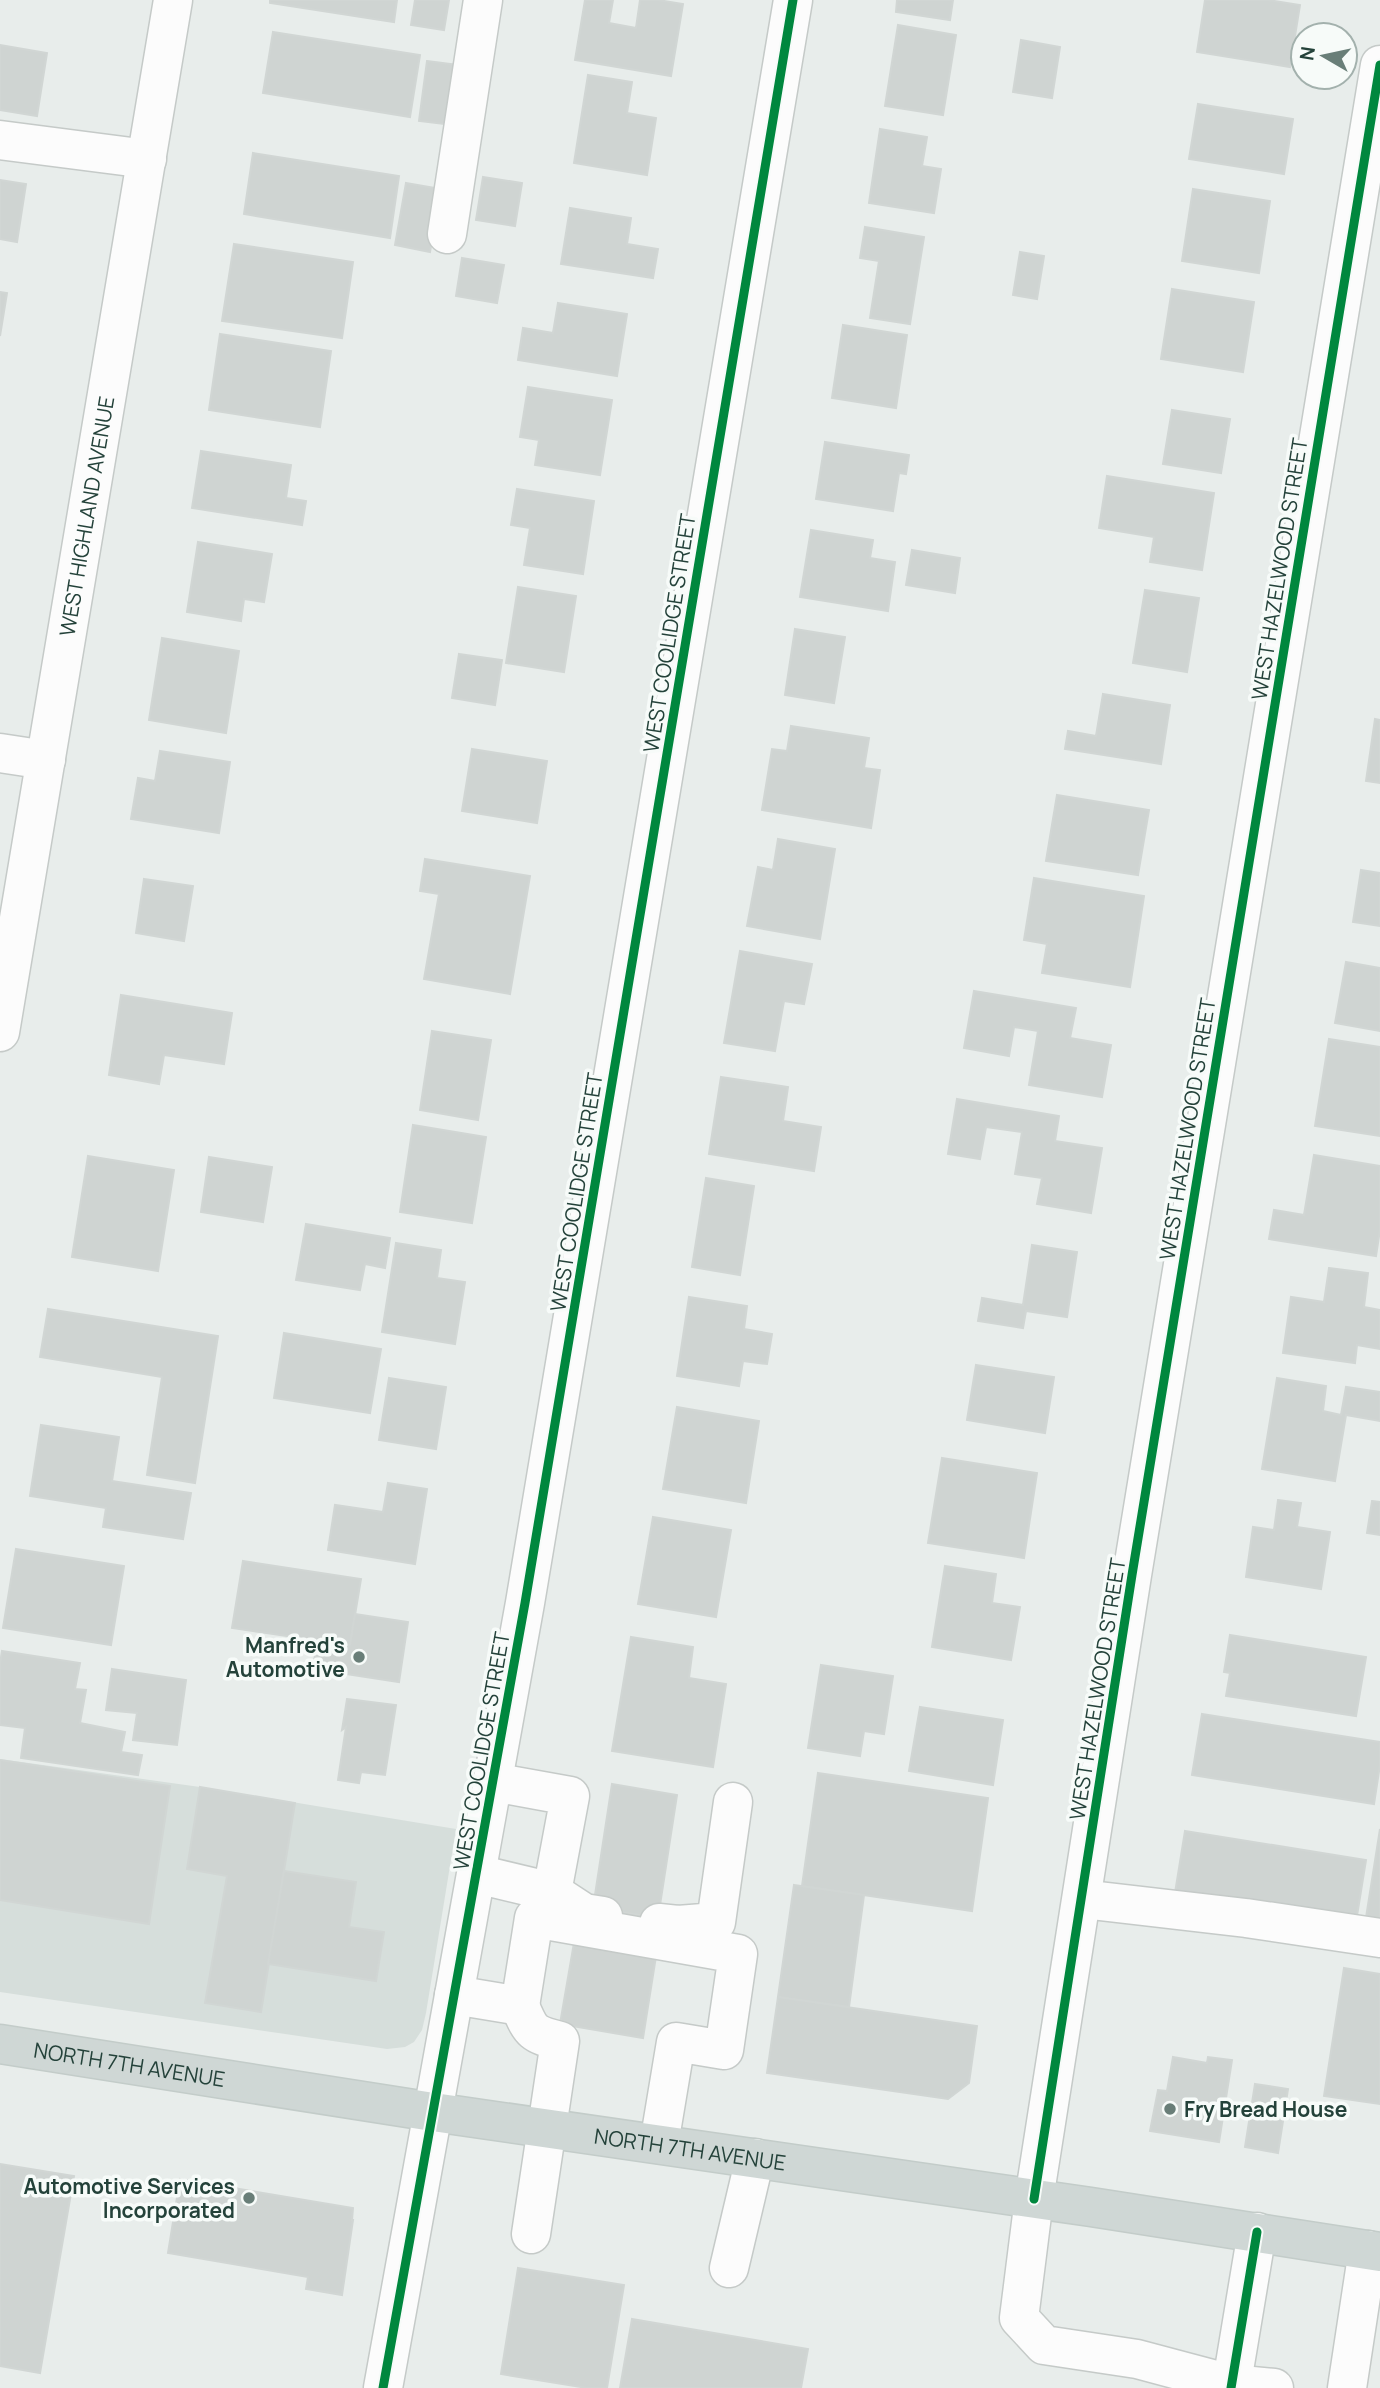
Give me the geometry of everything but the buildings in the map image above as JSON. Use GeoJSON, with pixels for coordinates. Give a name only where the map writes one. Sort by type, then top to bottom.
{"type":"FeatureCollection","features":[{"type":"Feature","properties":{"kind":"main road","name":"NORTH 7TH AVENUE"},"geometry":{"type":"LineString","coordinates":[[0,2044],[433,2112],[1374,2251]]}},
{"type":"Feature","properties":{"kind":"street","name":"WEST HIGHLAND AVENUE"},"geometry":{"type":"LineString","coordinates":[[0,1032],[7,939],[46,760],[173,0]]}},
{"type":"Feature","properties":{"kind":"street"},"geometry":{"type":"LineString","coordinates":[[447,234],[483,0]]}},
{"type":"Feature","properties":{"kind":"street","name":"WEST COOLIDGE STREET"},"geometry":{"type":"LineString","coordinates":[[383,2388],[525,1603],[793,0]]}},
{"type":"Feature","properties":{"kind":"street","name":"WEST HAZELWOOD STREET"},"geometry":{"type":"LineString","coordinates":[[1274,2388],[1231,2386],[1137,2359],[1044,2345],[1019,2318],[1034,2199],[1137,1548],[1380,65]]}},
{"type":"Feature","properties":{"kind":"street"},"geometry":{"type":"LineString","coordinates":[[0,140],[147,159]]}},
{"type":"Feature","properties":{"kind":"street"},"geometry":{"type":"LineString","coordinates":[[0,753],[46,760]]}},
{"type":"Feature","properties":{"kind":"street"},"geometry":{"type":"LineString","coordinates":[[493,1782],[570,1796],[552,1892]]}},
{"type":"Feature","properties":{"kind":"street"},"geometry":{"type":"LineString","coordinates":[[477,1874],[552,1892],[584,1913],[678,1925],[716,1922],[733,1802]]}},
{"type":"Feature","properties":{"kind":"street"},"geometry":{"type":"LineString","coordinates":[[1082,1899],[1246,1918],[1380,1938]]}},
{"type":"Feature","properties":{"kind":"street"},"geometry":{"type":"LineString","coordinates":[[531,2234],[560,2041],[536,2035],[520,2006],[534,1918],[738,1954],[724,2050],[676,2042],[659,2144]]}},
{"type":"Feature","properties":{"kind":"street"},"geometry":{"type":"LineString","coordinates":[[454,1995],[520,2006]]}},
{"type":"Feature","properties":{"kind":"street"},"geometry":{"type":"LineString","coordinates":[[729,2268],[755,2158]]}},
{"type":"Feature","properties":{"kind":"street"},"geometry":{"type":"LineString","coordinates":[[1231,2386],[1257,2232]]}},
{"type":"Feature","properties":{"kind":"street"},"geometry":{"type":"LineString","coordinates":[[1359,2376],[1374,2251]]}},
{"type":"Feature","properties":{"kind":"shaded area"},"geometry":{"type":"Polygon","coordinates":[[[0,1759],[200,1787],[456,1829],[422,2030],[414,2042],[405,2047],[387,2049],[0,1992],[0,1759]]]}},
{"type":"Feature","properties":{"kind":"cycle path"},"geometry":{"type":"LineString","coordinates":[[383,2388],[525,1603],[793,0]]}},
{"type":"Feature","properties":{"kind":"cycle path"},"geometry":{"type":"LineString","coordinates":[[1034,2199],[1132,1575],[1380,65]]}},
{"type":"Feature","properties":{"kind":"cycle path"},"geometry":{"type":"LineString","coordinates":[[1231,2388],[1257,2232]]}},
{"type":"Feature","properties":{"kind":"place","name":"Manfred's Automotive"},"geometry":{"type":"Point","coordinates":[359,1657]}},
{"type":"Feature","properties":{"kind":"place","name":"Fry Bread House"},"geometry":{"type":"Point","coordinates":[1170,2109]}},
{"type":"Feature","properties":{"kind":"place","name":"Automotive Services Incorporated"},"geometry":{"type":"Point","coordinates":[249,2198]}}]}
